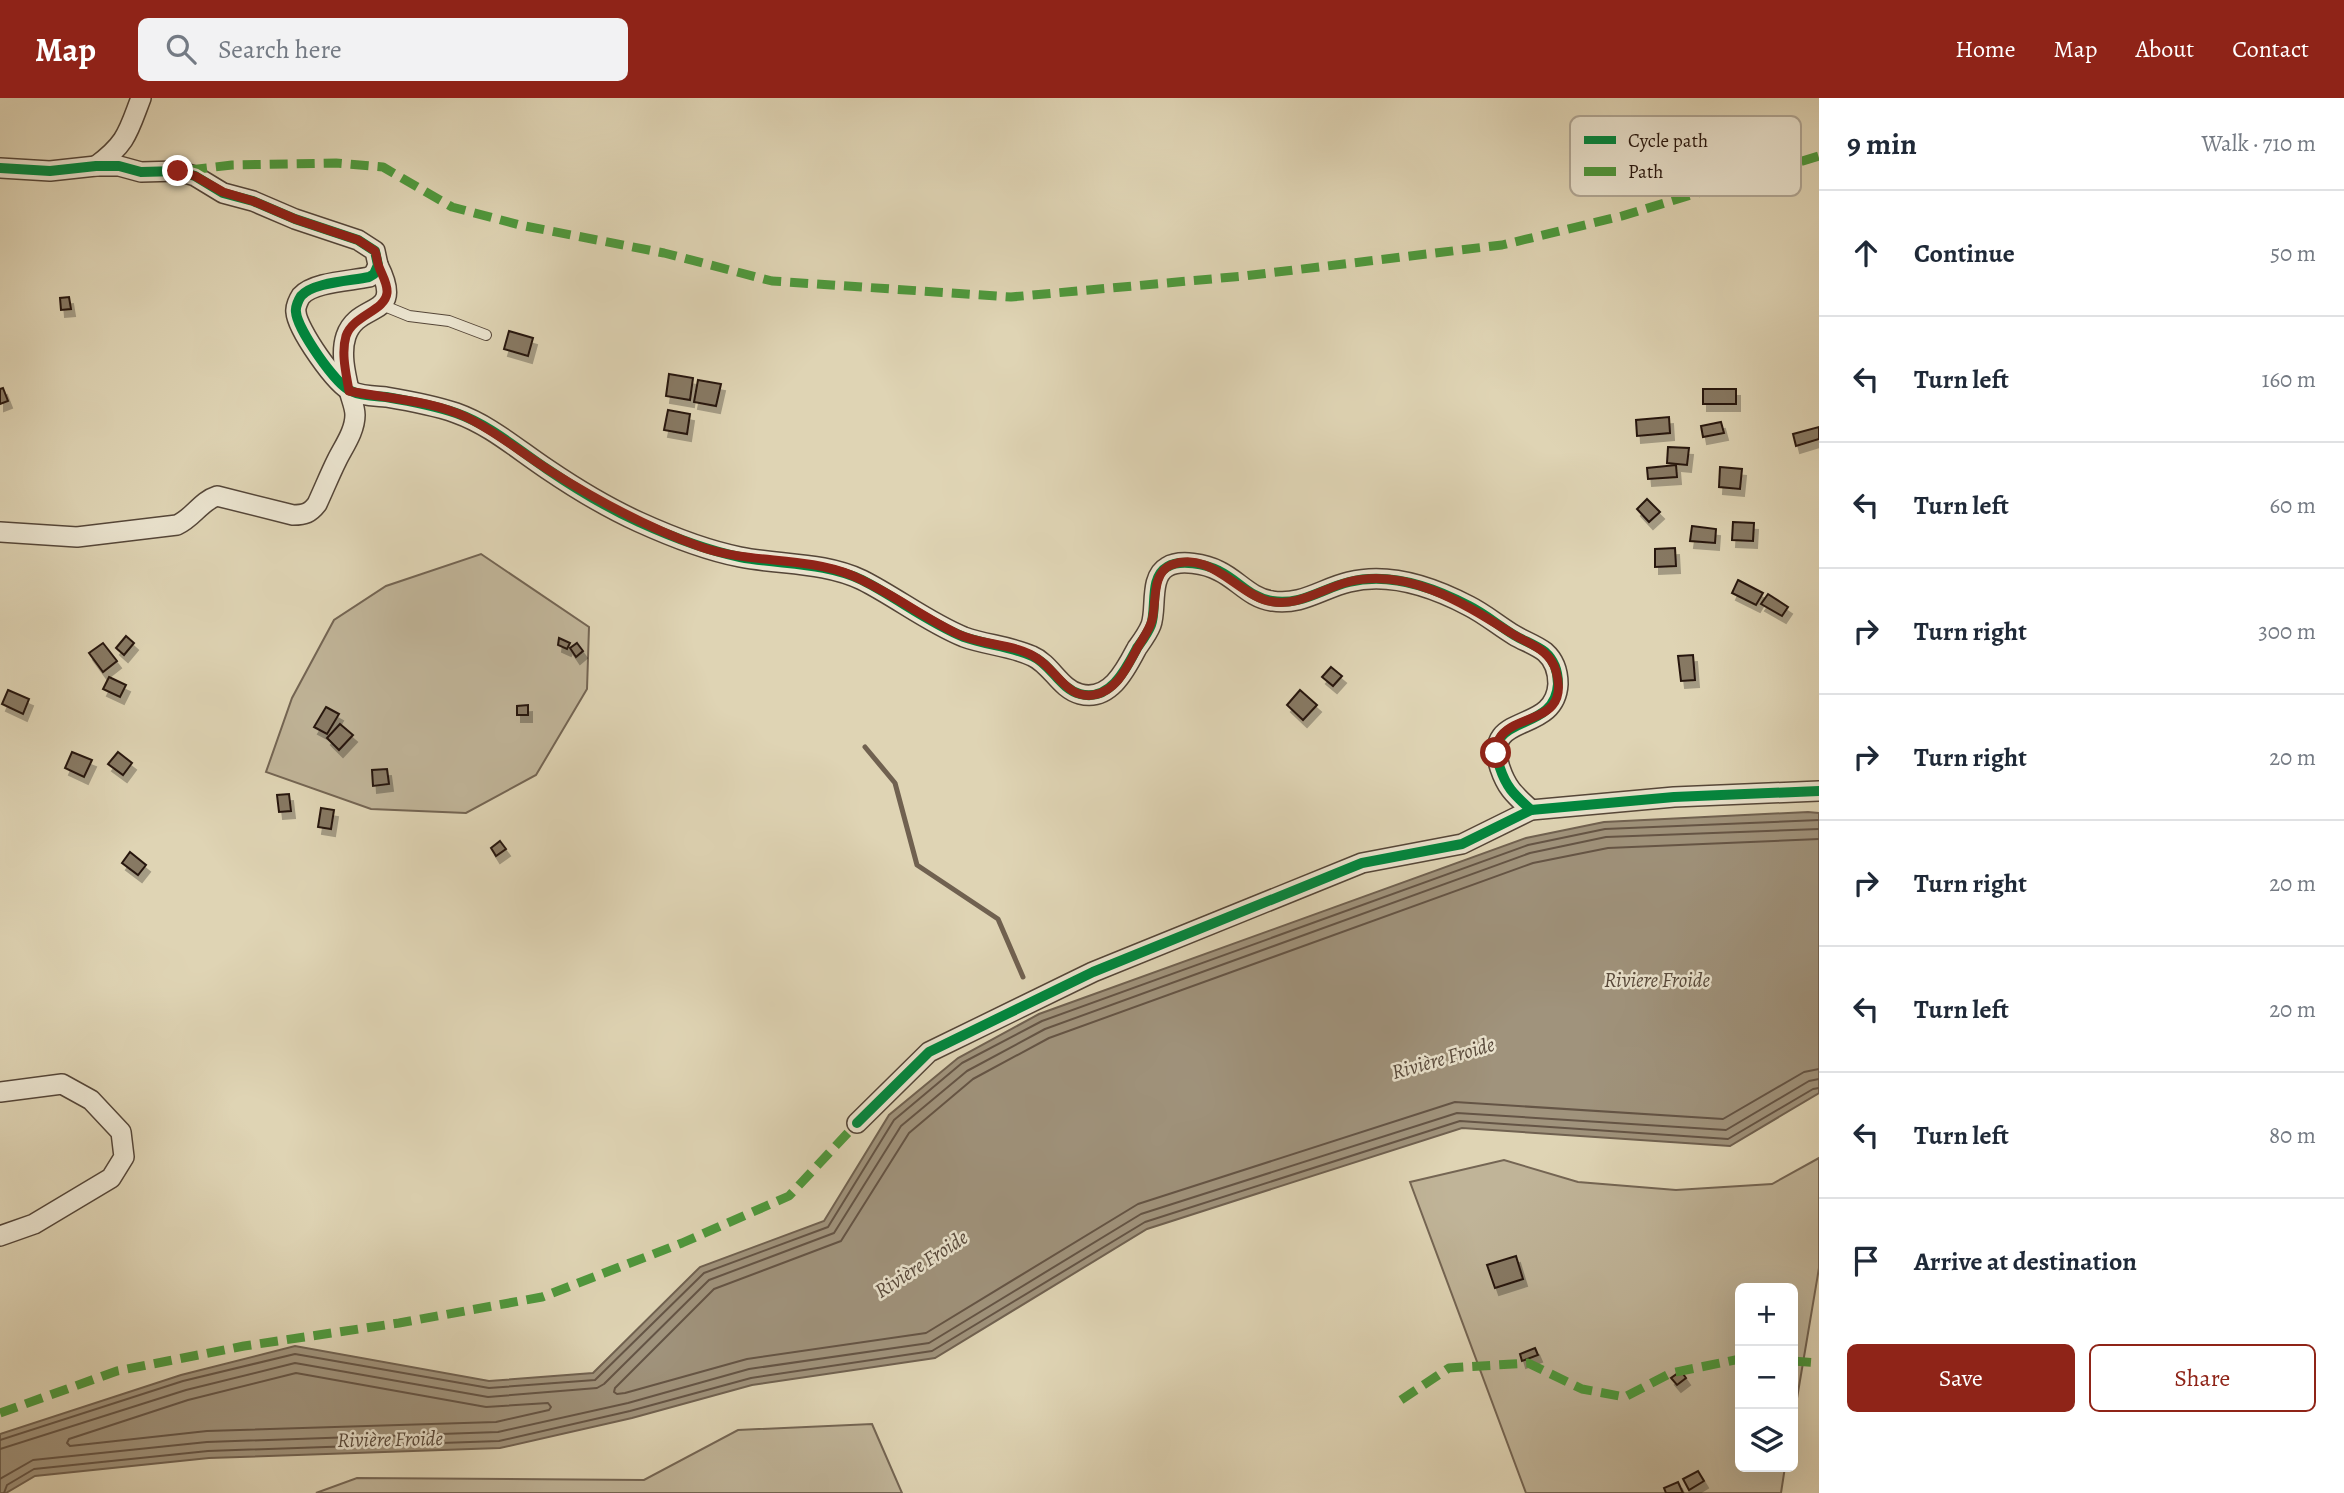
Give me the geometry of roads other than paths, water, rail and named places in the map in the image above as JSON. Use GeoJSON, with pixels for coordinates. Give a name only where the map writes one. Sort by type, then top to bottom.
{"type":"FeatureCollection","features":[{"type":"Feature","properties":{"kind":"street"},"geometry":{"type":"LineString","coordinates":[[96,166],[116,151],[129,134],[141,98]]}},
{"type":"Feature","properties":{"kind":"street"},"geometry":{"type":"LineString","coordinates":[[0,168],[50,171],[120,166],[141,172],[178,171],[195,176],[223,192],[358,240],[375,251],[385,279],[387,294],[382,305],[357,320],[346,334],[344,355],[355,414],[351,434],[317,504],[310,512],[293,515],[217,496],[206,502],[187,521],[177,525],[77,537],[0,531]]}},
{"type":"Feature","properties":{"kind":"street"},"geometry":{"type":"LineString","coordinates":[[378,265],[374,274],[369,277],[311,289],[298,299],[295,312],[332,376],[349,391],[439,407],[466,417],[636,521],[705,549],[744,558],[812,566],[849,574],[961,636],[1014,649],[1037,658],[1068,688],[1080,694],[1094,695],[1106,691],[1125,672],[1152,623],[1159,574],[1167,567],[1180,563],[1219,570],[1242,588],[1269,601],[1293,602],[1350,582],[1367,579],[1398,580],[1421,586],[1469,606],[1515,636],[1543,650],[1555,666],[1558,686],[1556,698],[1550,708],[1535,719],[1507,730],[1498,739],[1496,753],[1509,791],[1531,810]]}},
{"type":"Feature","properties":{"kind":"street"},"geometry":{"type":"LineString","coordinates":[[857,1122],[929,1052],[1093,972],[1362,863],[1462,844],[1531,810],[1674,797],[1819,791]]}},
{"type":"Feature","properties":{"kind":"street"},"geometry":{"type":"LineString","coordinates":[[0,1092],[62,1084],[91,1100],[121,1132],[124,1157],[111,1178],[34,1224],[0,1236]]}},
{"type":"Feature","properties":{"kind":"lane"},"geometry":{"type":"LineString","coordinates":[[382,305],[409,316],[449,321],[486,335]]}},
{"type":"Feature","properties":{"kind":"water","name":"Riviere Froide"},"geometry":{"type":"Polygon","coordinates":[[[1819,813],[1819,1093],[1730,1146],[1462,1128],[1147,1229],[935,1358],[752,1385],[632,1418],[500,1448],[209,1458],[35,1476],[6,1493],[0,1493],[0,1434],[181,1375],[295,1346],[489,1381],[593,1373],[700,1267],[824,1221],[889,1115],[958,1058],[1039,1014],[1526,838],[1604,822],[1819,813]]]}},
{"type":"Feature","properties":{"kind":"waterway"},"geometry":{"type":"LineString","coordinates":[[865,747],[895,783],[917,865],[998,919],[1023,977]]}},
{"type":"Feature","properties":{"kind":"water label","name":"Rivière Froide"},"geometry":{"type":"Point","coordinates":[1443,1058]}},
{"type":"Feature","properties":{"kind":"water label","name":"Rivière Froide"},"geometry":{"type":"Point","coordinates":[921,1264]}},
{"type":"Feature","properties":{"kind":"water label","name":"Rivière Froide"},"geometry":{"type":"Point","coordinates":[390,1439]}}]}
